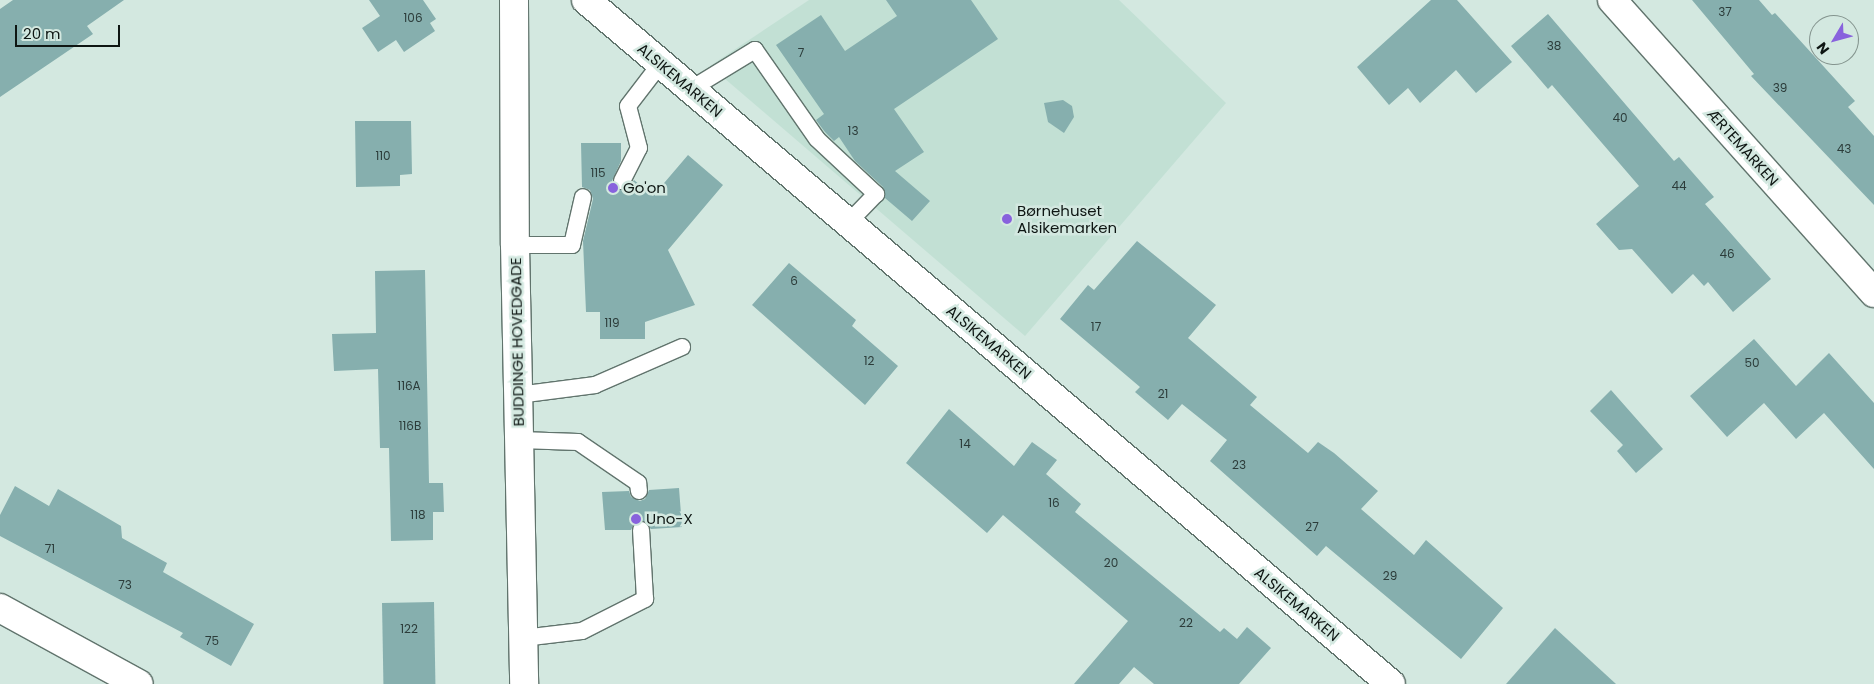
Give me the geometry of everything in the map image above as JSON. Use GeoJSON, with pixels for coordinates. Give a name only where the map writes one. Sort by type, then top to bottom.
{"type":"FeatureCollection","features":[{"type":"Feature","properties":{"kind":"street","name":"BUDDINGE HOVEDGADE"},"geometry":{"type":"LineString","coordinates":[[514,0],[515,245],[524,684]]}},
{"type":"Feature","properties":{"kind":"street","name":"ALSIKEMARKEN"},"geometry":{"type":"LineString","coordinates":[[586,0],[1391,684]]}},
{"type":"Feature","properties":{"kind":"street","name":"ÆRTEMARKEN"},"geometry":{"type":"LineString","coordinates":[[1612,0],[1874,293]]}},
{"type":"Feature","properties":{"kind":"street"},"geometry":{"type":"LineString","coordinates":[[0,608],[139,684]]}},
{"type":"Feature","properties":{"kind":"lane"},"geometry":{"type":"LineString","coordinates":[[691,89],[754,50],[817,139],[876,194],[848,223]]}},
{"type":"Feature","properties":{"kind":"lane"},"geometry":{"type":"LineString","coordinates":[[622,181],[639,148],[628,106],[661,63]]}},
{"type":"Feature","properties":{"kind":"lane"},"geometry":{"type":"LineString","coordinates":[[515,245],[572,245],[583,197]]}},
{"type":"Feature","properties":{"kind":"lane"},"geometry":{"type":"LineString","coordinates":[[518,395],[596,385],[682,347]]}},
{"type":"Feature","properties":{"kind":"lane"},"geometry":{"type":"LineString","coordinates":[[520,440],[578,442],[638,483],[639,491]]}},
{"type":"Feature","properties":{"kind":"lane"},"geometry":{"type":"LineString","coordinates":[[523,638],[582,631],[645,599],[641,530]]}},
{"type":"Feature","properties":{"kind":"shaded area","name":"Børnehuset Alsikemarken"},"geometry":{"type":"Polygon","coordinates":[[[809,0],[1119,0],[1226,103],[1025,336],[710,66],[809,0]]]}},
{"type":"Feature","properties":{"kind":"building"},"geometry":{"type":"Polygon","coordinates":[[[13,0],[124,0],[87,26],[93,34],[0,97],[0,9],[13,0]]]}},
{"type":"Feature","properties":{"kind":"building"},"geometry":{"type":"Polygon","coordinates":[[[369,0],[423,0],[436,19],[430,23],[435,31],[404,52],[396,40],[378,52],[362,28],[380,16],[369,0]]]}},
{"type":"Feature","properties":{"kind":"building"},"geometry":{"type":"Polygon","coordinates":[[[886,0],[971,0],[998,39],[894,109],[924,152],[895,171],[930,201],[912,221],[885,198],[883,187],[855,161],[839,137],[834,141],[825,132],[816,120],[824,114],[776,45],[821,15],[845,51],[897,16],[886,0]]]}},
{"type":"Feature","properties":{"kind":"building"},"geometry":{"type":"Polygon","coordinates":[[[1431,0],[1457,0],[1512,62],[1476,93],[1456,70],[1420,103],[1408,88],[1389,105],[1357,67],[1431,0]]]}},
{"type":"Feature","properties":{"kind":"building"},"geometry":{"type":"Polygon","coordinates":[[[1692,0],[1759,0],[1772,15],[1775,13],[1809,50],[1809,65],[1822,65],[1855,101],[1848,107],[1874,136],[1874,205],[1751,76],[1754,74],[1692,0]]]}},
{"type":"Feature","properties":{"kind":"building"},"geometry":{"type":"Polygon","coordinates":[[[1548,14],[1674,161],[1679,157],[1714,197],[1705,204],[1771,279],[1733,312],[1708,282],[1704,286],[1693,274],[1672,294],[1632,249],[1619,250],[1596,224],[1639,186],[1552,85],[1548,89],[1511,46],[1548,14]]]}},
{"type":"Feature","properties":{"kind":"building"},"geometry":{"type":"Polygon","coordinates":[[[1063,100],[1072,106],[1074,117],[1064,133],[1048,122],[1044,103],[1063,100]]]}},
{"type":"Feature","properties":{"kind":"building"},"geometry":{"type":"Polygon","coordinates":[[[355,121],[411,121],[412,174],[400,175],[400,186],[356,187],[355,121]]]}},
{"type":"Feature","properties":{"kind":"building"},"geometry":{"type":"Polygon","coordinates":[[[581,143],[621,143],[621,161],[612,181],[618,190],[627,190],[634,180],[653,196],[688,155],[723,185],[668,250],[695,305],[645,322],[645,339],[600,339],[600,312],[586,312],[583,241],[593,199],[590,190],[582,187],[581,143]]]}},
{"type":"Feature","properties":{"kind":"building"},"geometry":{"type":"Polygon","coordinates":[[[1137,241],[1216,305],[1188,338],[1257,397],[1250,405],[1308,453],[1318,442],[1334,453],[1378,491],[1361,509],[1414,555],[1426,540],[1503,608],[1461,659],[1326,546],[1317,556],[1210,461],[1227,440],[1182,404],[1168,420],[1135,392],[1140,387],[1060,319],[1088,285],[1094,290],[1137,241]]]}},
{"type":"Feature","properties":{"kind":"building"},"geometry":{"type":"Polygon","coordinates":[[[789,263],[856,320],[852,326],[898,366],[865,405],[752,305],[789,263]]]}},
{"type":"Feature","properties":{"kind":"building"},"geometry":{"type":"Polygon","coordinates":[[[425,270],[429,483],[443,483],[444,512],[433,512],[433,540],[391,541],[389,448],[380,448],[378,369],[334,371],[332,334],[376,333],[375,271],[425,270]]]}},
{"type":"Feature","properties":{"kind":"building"},"geometry":{"type":"Polygon","coordinates":[[[1754,339],[1796,386],[1829,353],[1874,403],[1874,469],[1824,413],[1796,439],[1764,403],[1727,437],[1690,396],[1754,339]]]}},
{"type":"Feature","properties":{"kind":"building"},"geometry":{"type":"Polygon","coordinates":[[[1611,390],[1663,449],[1636,473],[1617,451],[1623,445],[1590,411],[1611,390]]]}},
{"type":"Feature","properties":{"kind":"building"},"geometry":{"type":"Polygon","coordinates":[[[949,409],[1014,466],[1032,442],[1057,460],[1046,474],[1081,504],[1075,512],[1220,632],[1224,628],[1237,639],[1247,627],[1271,648],[1239,684],[1154,684],[1134,667],[1119,684],[1074,684],[1128,621],[1003,515],[987,533],[906,463],[949,409]]]}},
{"type":"Feature","properties":{"kind":"building"},"geometry":{"type":"Polygon","coordinates":[[[15,486],[49,506],[58,489],[121,526],[122,538],[167,563],[163,572],[254,624],[231,666],[180,637],[183,633],[0,536],[0,515],[15,486]]]}},
{"type":"Feature","properties":{"kind":"building"},"geometry":{"type":"Polygon","coordinates":[[[679,488],[682,527],[651,529],[641,520],[635,522],[631,530],[605,530],[602,492],[629,491],[631,497],[640,501],[645,499],[649,490],[679,488]]]}},
{"type":"Feature","properties":{"kind":"building"},"geometry":{"type":"Polygon","coordinates":[[[434,602],[435,684],[383,684],[382,603],[434,602]]]}},
{"type":"Feature","properties":{"kind":"building"},"geometry":{"type":"Polygon","coordinates":[[[1555,628],[1616,684],[1506,684],[1555,628]]]}},
{"type":"Feature","properties":{"kind":"place","name":"Go'on"},"geometry":{"type":"Point","coordinates":[613,188]}},
{"type":"Feature","properties":{"kind":"place","name":"Børnehuset Alsikemarken"},"geometry":{"type":"Point","coordinates":[1007,219]}},
{"type":"Feature","properties":{"kind":"place","name":"Uno-X"},"geometry":{"type":"Point","coordinates":[636,519]}}]}
